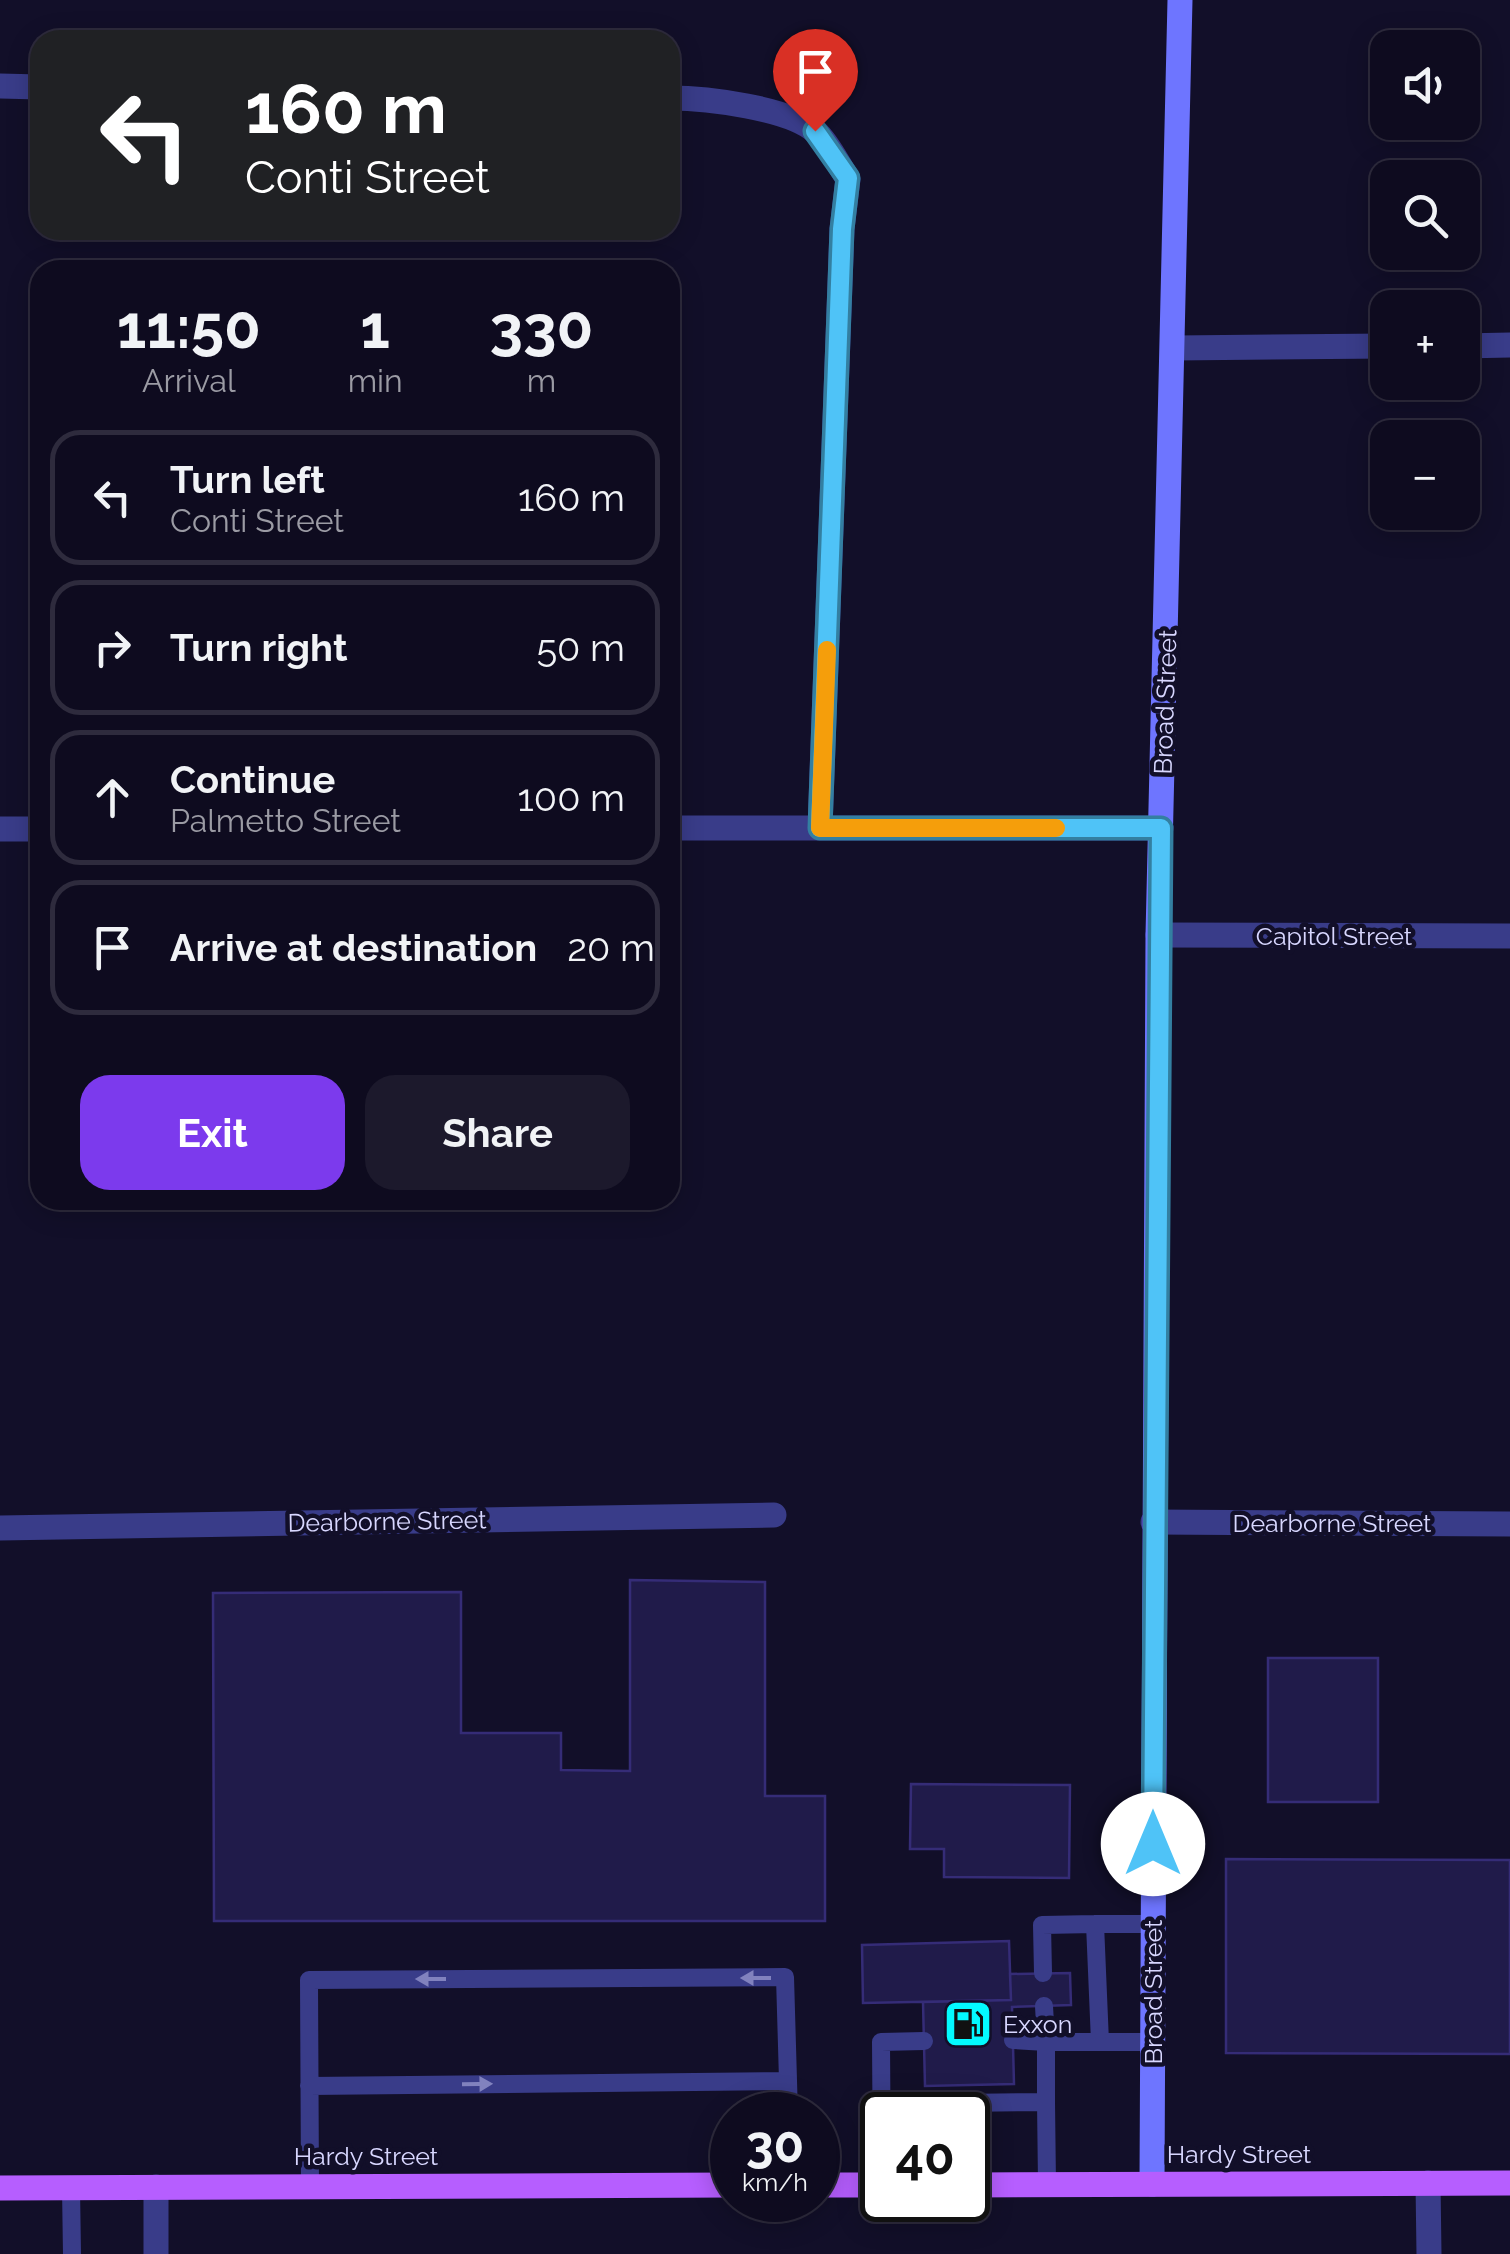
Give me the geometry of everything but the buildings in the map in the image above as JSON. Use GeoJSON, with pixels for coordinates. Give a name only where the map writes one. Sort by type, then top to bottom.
{"type":"FeatureCollection","features":[{"type":"Feature","properties":{"kind":"main road","name":"Hardy Street"},"geometry":{"type":"LineString","coordinates":[[990,2184],[1510,2183]]}},
{"type":"Feature","properties":{"kind":"main road","name":"Hardy Street"},"geometry":{"type":"LineString","coordinates":[[0,2188],[710,2186]]}},
{"type":"Feature","properties":{"kind":"street","name":"Broad Street"},"geometry":{"type":"LineString","coordinates":[[1152,2184],[1158,935],[1175,348],[1180,0]]}},
{"type":"Feature","properties":{"kind":"street"},"geometry":{"type":"LineString","coordinates":[[0,86],[30,87]]}},
{"type":"Feature","properties":{"kind":"street"},"geometry":{"type":"LineString","coordinates":[[680,98],[712,98],[768,112],[815,131],[848,178],[842,229],[820,828]]}},
{"type":"Feature","properties":{"kind":"street"},"geometry":{"type":"LineString","coordinates":[[1175,348],[1370,346]]}},
{"type":"Feature","properties":{"kind":"street"},"geometry":{"type":"LineString","coordinates":[[1480,346],[1510,346]]}},
{"type":"Feature","properties":{"kind":"street"},"geometry":{"type":"LineString","coordinates":[[680,828],[1161,828]]}},
{"type":"Feature","properties":{"kind":"street"},"geometry":{"type":"LineString","coordinates":[[0,829],[30,829]]}},
{"type":"Feature","properties":{"kind":"street","name":"Capitol Street"},"geometry":{"type":"LineString","coordinates":[[1158,935],[1510,936]]}},
{"type":"Feature","properties":{"kind":"street","name":"Dearborne Street"},"geometry":{"type":"LineString","coordinates":[[0,1528],[774,1516]]}},
{"type":"Feature","properties":{"kind":"street","name":"Dearborne Street"},"geometry":{"type":"LineString","coordinates":[[1154,1522],[1510,1524]]}},
{"type":"Feature","properties":{"kind":"street"},"geometry":{"type":"LineString","coordinates":[[1428,2183],[1429,2254]]}},
{"type":"Feature","properties":{"kind":"street"},"geometry":{"type":"LineString","coordinates":[[156,2187],[156,2254]]}},
{"type":"Feature","properties":{"kind":"lane"},"geometry":{"type":"LineString","coordinates":[[1095,1924],[1100,2042]]}},
{"type":"Feature","properties":{"kind":"lane"},"geometry":{"type":"LineString","coordinates":[[1042,1973],[1042,1925],[1153,1924]]}},
{"type":"Feature","properties":{"kind":"lane"},"geometry":{"type":"LineString","coordinates":[[310,2187],[309,1980],[785,1978],[789,2092]]}},
{"type":"Feature","properties":{"kind":"lane"},"geometry":{"type":"LineString","coordinates":[[1044,2006],[1047,2184]]}},
{"type":"Feature","properties":{"kind":"lane"},"geometry":{"type":"LineString","coordinates":[[1013,2040],[1153,2042]]}},
{"type":"Feature","properties":{"kind":"lane"},"geometry":{"type":"LineString","coordinates":[[881,2092],[881,2042],[924,2041]]}},
{"type":"Feature","properties":{"kind":"lane"},"geometry":{"type":"LineString","coordinates":[[309,2086],[788,2081]]}},
{"type":"Feature","properties":{"kind":"lane"},"geometry":{"type":"LineString","coordinates":[[990,2103],[1046,2102]]}},
{"type":"Feature","properties":{"kind":"lane"},"geometry":{"type":"LineString","coordinates":[[71,2188],[72,2254]]}},
{"type":"Feature","properties":{"kind":"slow traffic"},"geometry":{"type":"LineString","coordinates":[[827,650],[820,828],[1056,828]]}},
{"type":"Feature","properties":{"kind":"place","name":"Exxon"},"geometry":{"type":"Point","coordinates":[968,2024]}},
{"type":"Feature","properties":{"kind":"route"},"geometry":{"type":"LineString","coordinates":[[815,131],[848,178],[842,229],[820,828],[1161,828],[1153,1844]]}}]}
